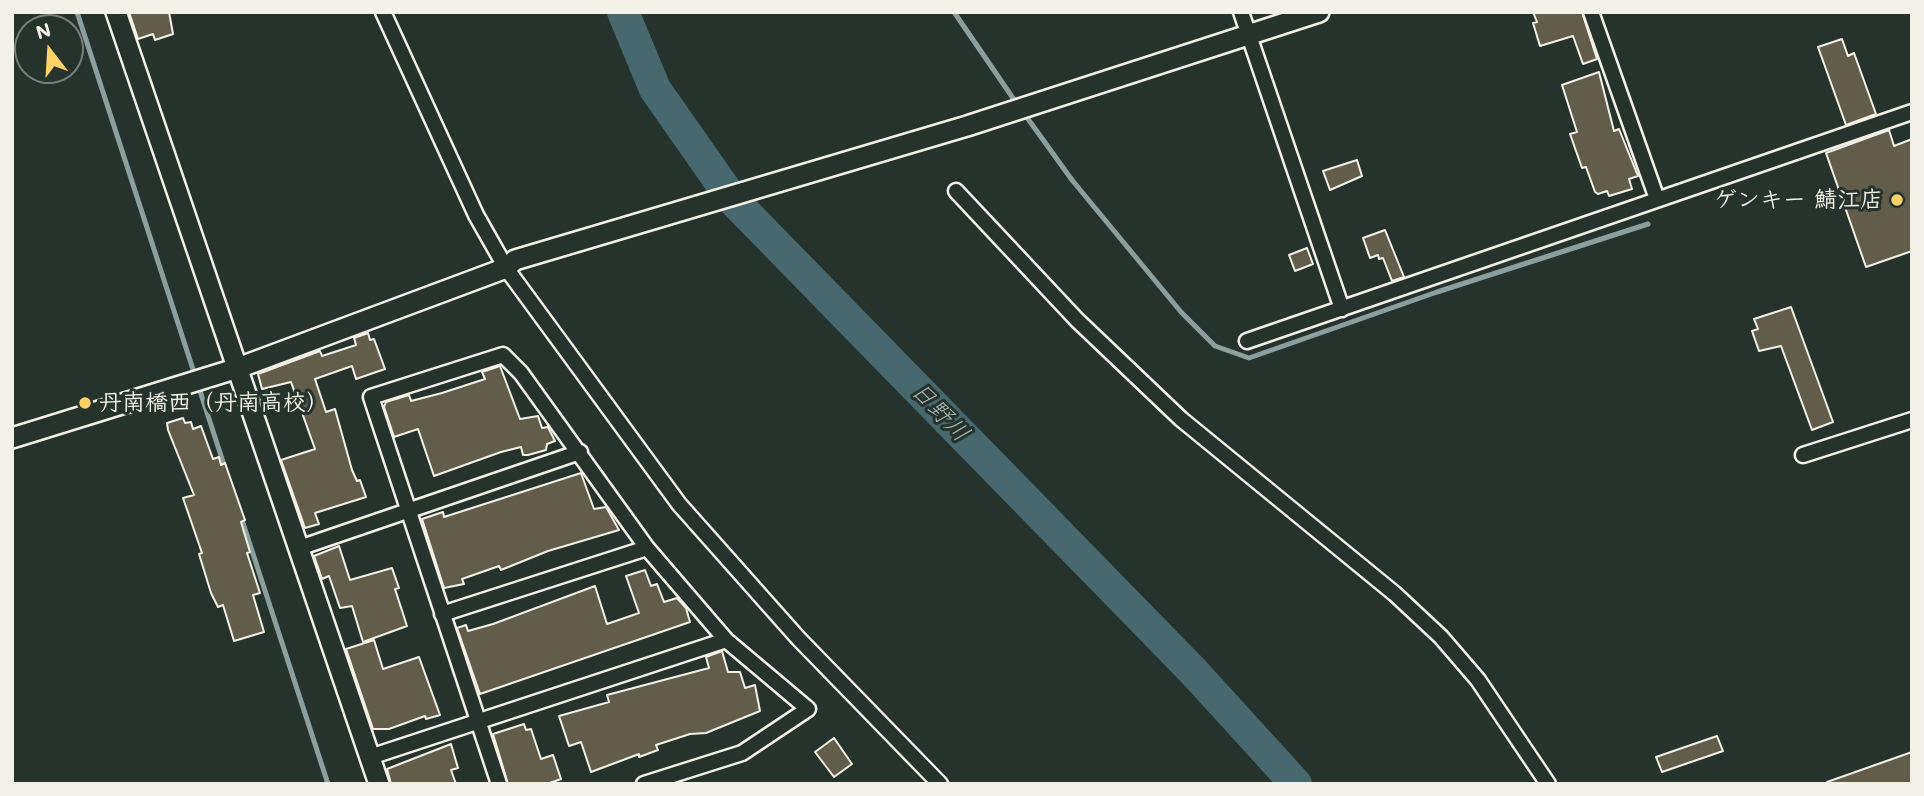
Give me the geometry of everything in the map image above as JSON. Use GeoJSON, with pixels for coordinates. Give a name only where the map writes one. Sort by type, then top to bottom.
{"type":"FeatureCollection","features":[{"type":"Feature","properties":{"kind":"street"},"geometry":{"type":"LineString","coordinates":[[116,12],[379,784]]}},
{"type":"Feature","properties":{"kind":"street"},"geometry":{"type":"LineString","coordinates":[[383,12],[476,215],[679,504],[798,638],[940,784]]}},
{"type":"Feature","properties":{"kind":"street"},"geometry":{"type":"LineString","coordinates":[[1241,12],[1342,309]]}},
{"type":"Feature","properties":{"kind":"street"},"geometry":{"type":"LineString","coordinates":[[12,438],[237,368],[511,264],[1009,113],[1319,12]]}},
{"type":"Feature","properties":{"kind":"street"},"geometry":{"type":"LineString","coordinates":[[1591,12],[1657,199]]}},
{"type":"Feature","properties":{"kind":"street"},"geometry":{"type":"LineString","coordinates":[[1248,341],[1912,112]]}},
{"type":"Feature","properties":{"kind":"street"},"geometry":{"type":"LineString","coordinates":[[956,191],[1077,320],[1181,419],[1395,594],[1441,637],[1502,712],[1548,784]]}},
{"type":"Feature","properties":{"kind":"street"},"geometry":{"type":"LineString","coordinates":[[499,784],[371,397],[503,355],[521,373],[648,548],[726,640],[808,709],[742,753],[644,784]]}},
{"type":"Feature","properties":{"kind":"street"},"geometry":{"type":"LineString","coordinates":[[1802,455],[1912,420]]}},
{"type":"Feature","properties":{"kind":"street"},"geometry":{"type":"LineString","coordinates":[[299,548],[580,452]]}},
{"type":"Feature","properties":{"kind":"street"},"geometry":{"type":"LineString","coordinates":[[442,614],[648,548]]}},
{"type":"Feature","properties":{"kind":"street"},"geometry":{"type":"LineString","coordinates":[[370,757],[726,640]]}},
{"type":"Feature","properties":{"kind":"building"},"geometry":{"type":"Polygon","coordinates":[[[129,12],[169,12],[173,34],[155,40],[153,34],[138,39],[129,12]]]}},
{"type":"Feature","properties":{"kind":"building"},"geometry":{"type":"Polygon","coordinates":[[[1533,12],[1582,12],[1597,59],[1583,64],[1573,36],[1540,46],[1533,23],[1537,22],[1533,12]]]}},
{"type":"Feature","properties":{"kind":"building"},"geometry":{"type":"Polygon","coordinates":[[[1842,39],[1848,56],[1854,53],[1876,114],[1846,125],[1818,47],[1842,39]]]}},
{"type":"Feature","properties":{"kind":"building"},"geometry":{"type":"Polygon","coordinates":[[[1599,72],[1614,131],[1619,129],[1638,176],[1629,179],[1632,189],[1609,196],[1607,191],[1598,194],[1595,192],[1586,167],[1582,168],[1570,134],[1577,132],[1562,85],[1599,72]]]}},
{"type":"Feature","properties":{"kind":"building"},"geometry":{"type":"Polygon","coordinates":[[[1889,130],[1894,146],[1912,139],[1912,251],[1866,267],[1826,153],[1889,130]]]}},
{"type":"Feature","properties":{"kind":"building"},"geometry":{"type":"Polygon","coordinates":[[[1357,160],[1362,176],[1330,190],[1323,171],[1357,160]]]}},
{"type":"Feature","properties":{"kind":"building"},"geometry":{"type":"Polygon","coordinates":[[[1385,230],[1404,277],[1392,281],[1383,258],[1379,259],[1378,255],[1370,258],[1363,238],[1385,230]]]}},
{"type":"Feature","properties":{"kind":"building"},"geometry":{"type":"Polygon","coordinates":[[[1307,248],[1313,264],[1295,271],[1289,255],[1307,248]]]}},
{"type":"Feature","properties":{"kind":"building"},"geometry":{"type":"Polygon","coordinates":[[[1791,307],[1833,422],[1812,430],[1781,346],[1759,351],[1752,331],[1758,329],[1754,319],[1791,307]]]}},
{"type":"Feature","properties":{"kind":"building"},"geometry":{"type":"Polygon","coordinates":[[[368,333],[370,340],[374,339],[385,369],[356,379],[352,366],[315,379],[326,412],[335,409],[352,470],[357,481],[360,480],[366,497],[315,513],[319,524],[305,528],[281,460],[315,449],[291,382],[262,389],[258,374],[320,351],[322,356],[356,345],[354,338],[368,333]]]}},
{"type":"Feature","properties":{"kind":"building"},"geometry":{"type":"Polygon","coordinates":[[[500,366],[520,419],[538,416],[542,428],[548,427],[555,441],[547,444],[546,450],[523,455],[521,447],[434,476],[418,429],[394,437],[384,407],[386,402],[409,395],[411,401],[442,393],[485,379],[482,372],[500,366]]]}},
{"type":"Feature","properties":{"kind":"building"},"geometry":{"type":"Polygon","coordinates":[[[183,418],[185,423],[191,422],[193,429],[201,426],[213,459],[219,457],[221,465],[225,463],[245,520],[241,522],[250,552],[247,553],[260,593],[253,595],[264,632],[234,641],[223,605],[218,607],[211,593],[199,554],[202,553],[183,498],[194,495],[168,430],[167,423],[183,418]]]}},
{"type":"Feature","properties":{"kind":"building"},"geometry":{"type":"Polygon","coordinates":[[[581,473],[594,509],[606,507],[619,530],[548,551],[501,570],[499,566],[462,579],[464,584],[444,588],[422,519],[443,512],[444,517],[581,473]]]}},
{"type":"Feature","properties":{"kind":"building"},"geometry":{"type":"Polygon","coordinates":[[[339,546],[350,580],[392,568],[399,588],[395,589],[407,626],[363,642],[352,606],[340,608],[329,576],[322,579],[314,556],[339,546]]]}},
{"type":"Feature","properties":{"kind":"building"},"geometry":{"type":"Polygon","coordinates":[[[645,570],[651,586],[657,584],[664,602],[677,598],[686,608],[690,622],[480,694],[457,628],[466,625],[468,631],[493,624],[595,586],[607,624],[639,613],[626,576],[645,570]]]}},
{"type":"Feature","properties":{"kind":"building"},"geometry":{"type":"Polygon","coordinates":[[[374,640],[383,669],[419,657],[440,715],[426,719],[425,716],[389,729],[373,729],[346,649],[374,640]]]}},
{"type":"Feature","properties":{"kind":"building"},"geometry":{"type":"Polygon","coordinates":[[[722,651],[728,672],[740,672],[745,688],[755,685],[760,711],[706,733],[690,734],[656,745],[658,750],[639,757],[639,754],[591,772],[581,742],[569,746],[559,716],[609,702],[607,695],[709,668],[706,657],[722,651]]]}},
{"type":"Feature","properties":{"kind":"building"},"geometry":{"type":"Polygon","coordinates":[[[524,724],[526,730],[531,729],[541,759],[553,755],[561,779],[547,784],[508,784],[493,734],[524,724]]]}},
{"type":"Feature","properties":{"kind":"building"},"geometry":{"type":"Polygon","coordinates":[[[1717,736],[1723,751],[1662,772],[1656,757],[1717,736]]]}},
{"type":"Feature","properties":{"kind":"building"},"geometry":{"type":"Polygon","coordinates":[[[834,738],[852,764],[834,777],[815,752],[834,738]]]}},
{"type":"Feature","properties":{"kind":"building"},"geometry":{"type":"Polygon","coordinates":[[[451,744],[458,768],[451,770],[456,784],[391,784],[387,769],[451,744]]]}},
{"type":"Feature","properties":{"kind":"building"},"geometry":{"type":"Polygon","coordinates":[[[1912,752],[1912,784],[1827,784],[1827,782],[1912,752]]]}},
{"type":"Feature","properties":{"kind":"waterway"},"geometry":{"type":"LineString","coordinates":[[77,12],[225,468]]}},
{"type":"Feature","properties":{"kind":"waterway","name":"日野川"},"geometry":{"type":"LineString","coordinates":[[623,12],[655,89],[732,199],[1193,671],[1296,784]]}},
{"type":"Feature","properties":{"kind":"waterway"},"geometry":{"type":"LineString","coordinates":[[954,12],[1017,104]]}},
{"type":"Feature","properties":{"kind":"waterway"},"geometry":{"type":"LineString","coordinates":[[1023,112],[1072,180],[1181,312],[1215,346],[1249,358],[1437,292],[1648,224]]}},
{"type":"Feature","properties":{"kind":"waterway"},"geometry":{"type":"LineString","coordinates":[[241,517],[328,784]]}},
{"type":"Feature","properties":{"kind":"place","name":"ゲンキー 鯖江店"},"geometry":{"type":"Point","coordinates":[1897,200]}},
{"type":"Feature","properties":{"kind":"place","name":"丹南橋西（丹南高校）"},"geometry":{"type":"Point","coordinates":[85,403]}}]}
